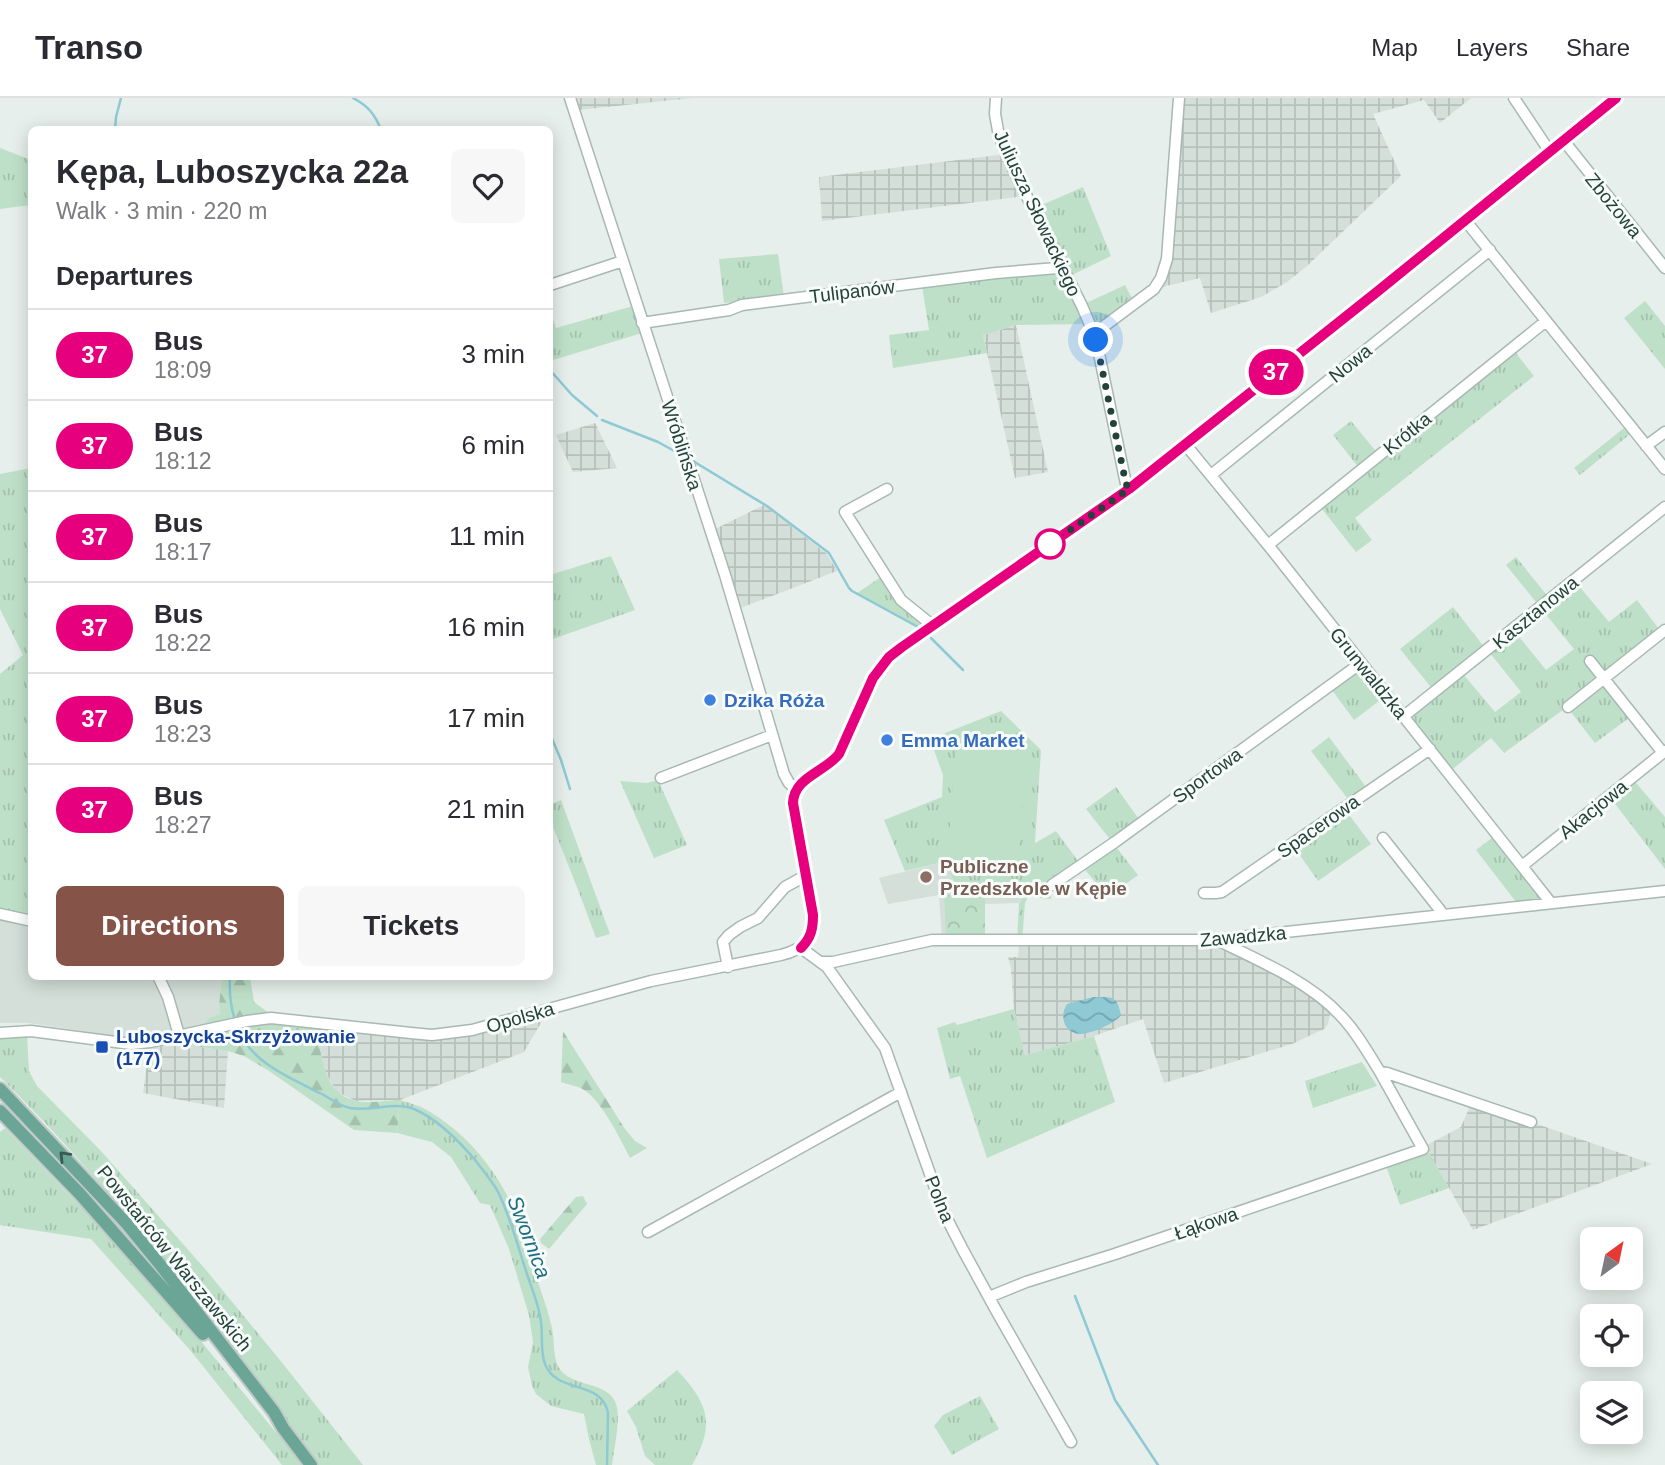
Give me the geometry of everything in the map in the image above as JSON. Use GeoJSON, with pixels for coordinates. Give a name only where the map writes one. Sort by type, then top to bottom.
{"type":"FeatureCollection","features":[{"type":"Feature","properties":{"kind":"main road","name":"Powstańców Warszawskich"},"geometry":{"type":"LineString","coordinates":[[0,1089],[127,1224],[267,1403],[282,1428],[311,1465]]}},
{"type":"Feature","properties":{"kind":"main road","name":"Powstańców Warszawskich"},"geometry":{"type":"LineString","coordinates":[[0,1111],[123,1241],[186,1313],[269,1416],[282,1428]]}},
{"type":"Feature","properties":{"kind":"street","name":"Wróblińska"},"geometry":{"type":"LineString","coordinates":[[570,98],[725,575],[784,774],[796,789]]}},
{"type":"Feature","properties":{"kind":"street","name":"Juliusza Słowackiego"},"geometry":{"type":"LineString","coordinates":[[996,98],[995,114],[999,136],[1096,340],[1129,489]]}},
{"type":"Feature","properties":{"kind":"street"},"geometry":{"type":"LineString","coordinates":[[1096,340],[1099,330],[1154,289],[1164,270],[1169,241],[1179,98]]}},
{"type":"Feature","properties":{"kind":"street"},"geometry":{"type":"LineString","coordinates":[[1514,98],[1550,152]]}},
{"type":"Feature","properties":{"kind":"street"},"geometry":{"type":"LineString","coordinates":[[801,948],[812,932],[813,905],[793,803],[796,789],[834,761],[839,754],[868,687],[878,669],[889,657],[1129,489],[1616,98]]}},
{"type":"Feature","properties":{"kind":"street","name":"Zbożowa"},"geometry":{"type":"LineString","coordinates":[[1564,141],[1665,268]]}},
{"type":"Feature","properties":{"kind":"street"},"geometry":{"type":"LineString","coordinates":[[1465,220],[1665,469]]}},
{"type":"Feature","properties":{"kind":"street","name":"Nowa"},"geometry":{"type":"LineString","coordinates":[[1211,475],[1490,250]]}},
{"type":"Feature","properties":{"kind":"street"},"geometry":{"type":"LineString","coordinates":[[553,284],[623,261]]}},
{"type":"Feature","properties":{"kind":"street","name":"Tulipanów"},"geometry":{"type":"LineString","coordinates":[[642,323],[729,310],[742,305],[996,273],[1057,268],[1064,271]]}},
{"type":"Feature","properties":{"kind":"street","name":"Krótka"},"geometry":{"type":"LineString","coordinates":[[1268,545],[1546,321]]}},
{"type":"Feature","properties":{"kind":"street"},"geometry":{"type":"LineString","coordinates":[[1646,446],[1665,432]]}},
{"type":"Feature","properties":{"kind":"street","name":"Grunwaldzka"},"geometry":{"type":"LineString","coordinates":[[1185,444],[1551,903]]}},
{"type":"Feature","properties":{"kind":"street"},"geometry":{"type":"LineString","coordinates":[[887,489],[845,512],[901,600],[932,625]]}},
{"type":"Feature","properties":{"kind":"street","name":"Kasztanowa"},"geometry":{"type":"LineString","coordinates":[[1404,716],[1665,507]]}},
{"type":"Feature","properties":{"kind":"street"},"geometry":{"type":"LineString","coordinates":[[1568,707],[1665,630]]}},
{"type":"Feature","properties":{"kind":"street"},"geometry":{"type":"LineString","coordinates":[[1590,661],[1664,752]]}},
{"type":"Feature","properties":{"kind":"street","name":"Sportowa"},"geometry":{"type":"LineString","coordinates":[[1052,885],[1361,663]]}},
{"type":"Feature","properties":{"kind":"street"},"geometry":{"type":"LineString","coordinates":[[661,778],[772,735]]}},
{"type":"Feature","properties":{"kind":"street","name":"Spacerowa"},"geometry":{"type":"LineString","coordinates":[[1204,893],[1222,892],[1430,749]]}},
{"type":"Feature","properties":{"kind":"street","name":"Akacjowa"},"geometry":{"type":"LineString","coordinates":[[1522,866],[1664,752]]}},
{"type":"Feature","properties":{"kind":"street"},"geometry":{"type":"LineString","coordinates":[[1383,838],[1443,915]]}},
{"type":"Feature","properties":{"kind":"street"},"geometry":{"type":"LineString","coordinates":[[728,967],[723,942],[729,935],[758,918],[785,887],[807,875]]}},
{"type":"Feature","properties":{"kind":"street","name":"Zawadzka"},"geometry":{"type":"LineString","coordinates":[[817,959],[833,961],[932,940],[1215,939],[1665,891]]}},
{"type":"Feature","properties":{"kind":"street"},"geometry":{"type":"LineString","coordinates":[[0,914],[28,920]]}},
{"type":"Feature","properties":{"kind":"street"},"geometry":{"type":"LineString","coordinates":[[1215,939],[1284,974],[1329,1004],[1345,1021],[1380,1072],[1531,1122]]}},
{"type":"Feature","properties":{"kind":"street","name":"Opolska"},"geometry":{"type":"LineString","coordinates":[[0,1033],[31,1031],[131,1044],[247,1021],[276,1018],[432,1035],[494,1025],[651,981],[728,967],[801,948]]}},
{"type":"Feature","properties":{"kind":"street","name":"Polna"},"geometry":{"type":"LineString","coordinates":[[801,948],[827,967],[885,1048],[944,1213],[1071,1442]]}},
{"type":"Feature","properties":{"kind":"street"},"geometry":{"type":"LineString","coordinates":[[160,980],[179,1035]]}},
{"type":"Feature","properties":{"kind":"street","name":"Łąkowa"},"geometry":{"type":"LineString","coordinates":[[989,1297],[1423,1149],[1380,1072]]}},
{"type":"Feature","properties":{"kind":"street"},"geometry":{"type":"LineString","coordinates":[[648,1232],[901,1092]]}},
{"type":"Feature","properties":{"kind":"shaded area"},"geometry":{"type":"Polygon","coordinates":[[[574,98],[692,98],[578,110],[574,98]]]}},
{"type":"Feature","properties":{"kind":"shaded area"},"geometry":{"type":"Polygon","coordinates":[[[1179,98],[1471,98],[1440,123],[1424,100],[1373,114],[1401,176],[1287,282],[1261,297],[1211,313],[1200,278],[1154,289],[1161,278],[1179,98]]]}},
{"type":"Feature","properties":{"kind":"shaded area"},"geometry":{"type":"Polygon","coordinates":[[[1007,154],[1027,196],[822,221],[819,177],[1007,154]]]}},
{"type":"Feature","properties":{"kind":"shaded area"},"geometry":{"type":"Polygon","coordinates":[[[1016,325],[1048,472],[1015,478],[983,335],[1016,325]]]}},
{"type":"Feature","properties":{"kind":"shaded area"},"geometry":{"type":"Polygon","coordinates":[[[595,423],[617,468],[573,472],[556,435],[595,423]]]}},
{"type":"Feature","properties":{"kind":"shaded area"},"geometry":{"type":"Polygon","coordinates":[[[764,505],[827,554],[837,571],[735,610],[713,530],[764,505]]]}},
{"type":"Feature","properties":{"kind":"shaded area"},"geometry":{"type":"Polygon","coordinates":[[[947,861],[962,888],[1025,887],[1020,903],[985,904],[985,941],[942,940],[939,895],[888,904],[879,878],[947,861]]]}},
{"type":"Feature","properties":{"kind":"shaded area"},"geometry":{"type":"Polygon","coordinates":[[[0,914],[28,920],[28,980],[222,980],[220,1014],[200,1031],[109,1042],[93,1033],[77,1030],[28,1023],[0,1023],[0,914]]]}},
{"type":"Feature","properties":{"kind":"shaded area"},"geometry":{"type":"Polygon","coordinates":[[[1215,939],[1284,974],[1331,1010],[1328,1024],[1324,1029],[1292,1044],[1164,1083],[1143,1019],[1025,1055],[1014,1009],[1008,957],[1018,957],[1019,941],[1215,939]]]}},
{"type":"Feature","properties":{"kind":"shaded area"},"geometry":{"type":"Polygon","coordinates":[[[549,1009],[524,1052],[400,1100],[356,1101],[337,1092],[323,1068],[316,1022],[432,1035],[549,1009]]]}},
{"type":"Feature","properties":{"kind":"shaded area"},"geometry":{"type":"Polygon","coordinates":[[[179,1035],[180,1044],[228,1051],[224,1108],[143,1093],[150,1042],[179,1035]]]}},
{"type":"Feature","properties":{"kind":"shaded area"},"geometry":{"type":"Polygon","coordinates":[[[1473,1099],[1652,1164],[1473,1230],[1425,1146],[1461,1127],[1473,1099]]]}},
{"type":"Feature","properties":{"kind":"green space"},"geometry":{"type":"Polygon","coordinates":[[[0,148],[28,159],[28,205],[0,209],[0,148]]]}},
{"type":"Feature","properties":{"kind":"green space"},"geometry":{"type":"Polygon","coordinates":[[[1083,187],[1111,256],[1068,277],[1082,305],[1125,285],[1135,304],[1099,330],[1089,324],[1016,325],[983,335],[987,353],[893,368],[889,335],[929,330],[922,286],[1063,270],[1033,209],[1083,187]]]}},
{"type":"Feature","properties":{"kind":"green space"},"geometry":{"type":"Polygon","coordinates":[[[778,254],[784,297],[724,303],[719,259],[778,254]]]}},
{"type":"Feature","properties":{"kind":"green space"},"geometry":{"type":"Polygon","coordinates":[[[1645,301],[1665,326],[1665,369],[1624,318],[1645,301]]]}},
{"type":"Feature","properties":{"kind":"green space"},"geometry":{"type":"Polygon","coordinates":[[[633,306],[642,333],[553,360],[553,319],[556,328],[633,306]]]}},
{"type":"Feature","properties":{"kind":"green space"},"geometry":{"type":"Polygon","coordinates":[[[1512,348],[1534,376],[1355,518],[1372,540],[1356,552],[1318,504],[1359,468],[1333,435],[1351,421],[1379,455],[1512,348]]]}},
{"type":"Feature","properties":{"kind":"green space"},"geometry":{"type":"Polygon","coordinates":[[[1629,424],[1634,431],[1580,475],[1574,468],[1629,424]]]}},
{"type":"Feature","properties":{"kind":"green space"},"geometry":{"type":"Polygon","coordinates":[[[28,469],[28,920],[0,914],[0,674],[23,655],[0,609],[0,474],[28,469]]]}},
{"type":"Feature","properties":{"kind":"green space"},"geometry":{"type":"Polygon","coordinates":[[[611,556],[635,610],[553,639],[553,574],[611,556]]]}},
{"type":"Feature","properties":{"kind":"green space"},"geometry":{"type":"Polygon","coordinates":[[[1516,557],[1550,599],[1574,580],[1609,622],[1637,600],[1662,633],[1606,678],[1633,715],[1595,743],[1567,707],[1504,753],[1491,738],[1449,772],[1404,716],[1434,691],[1400,649],[1453,607],[1485,648],[1463,674],[1495,712],[1521,692],[1490,653],[1513,629],[1546,670],[1574,649],[1506,565],[1516,557]]]}},
{"type":"Feature","properties":{"kind":"green space"},"geometry":{"type":"Polygon","coordinates":[[[884,575],[901,600],[932,625],[923,631],[857,593],[884,575]]]}},
{"type":"Feature","properties":{"kind":"green space"},"geometry":{"type":"Polygon","coordinates":[[[1361,663],[1387,695],[1354,720],[1329,686],[1361,663]]]}},
{"type":"Feature","properties":{"kind":"green space"},"geometry":{"type":"Polygon","coordinates":[[[1001,711],[1041,750],[1035,843],[1056,831],[1081,865],[1052,885],[1051,899],[1028,897],[1025,903],[1022,941],[1017,941],[1019,903],[1025,887],[962,888],[952,878],[947,861],[905,871],[884,820],[942,797],[943,775],[930,739],[1001,711]]]}},
{"type":"Feature","properties":{"kind":"green space"},"geometry":{"type":"Polygon","coordinates":[[[1329,737],[1369,791],[1351,803],[1311,751],[1329,737]]]}},
{"type":"Feature","properties":{"kind":"green space"},"geometry":{"type":"Polygon","coordinates":[[[957,740],[1027,746],[1017,867],[947,861],[957,740]]]}},
{"type":"Feature","properties":{"kind":"green space"},"geometry":{"type":"Polygon","coordinates":[[[1632,778],[1665,817],[1665,869],[1609,796],[1632,778]]]}},
{"type":"Feature","properties":{"kind":"green space"},"geometry":{"type":"Polygon","coordinates":[[[658,780],[687,845],[654,858],[620,781],[647,783],[658,780]]]}},
{"type":"Feature","properties":{"kind":"green space"},"geometry":{"type":"Polygon","coordinates":[[[1116,787],[1141,822],[1113,843],[1086,809],[1116,787]]]}},
{"type":"Feature","properties":{"kind":"green space"},"geometry":{"type":"Polygon","coordinates":[[[561,800],[610,934],[596,938],[553,827],[553,804],[561,800]]]}},
{"type":"Feature","properties":{"kind":"green space"},"geometry":{"type":"Polygon","coordinates":[[[1344,808],[1371,844],[1318,881],[1292,844],[1344,808]]]}},
{"type":"Feature","properties":{"kind":"green space"},"geometry":{"type":"Polygon","coordinates":[[[1497,834],[1551,903],[1520,907],[1476,850],[1497,834]]]}},
{"type":"Feature","properties":{"kind":"green space"},"geometry":{"type":"Polygon","coordinates":[[[1113,843],[1138,875],[1108,897],[1081,865],[1113,843]]]}},
{"type":"Feature","properties":{"kind":"green space"},"geometry":{"type":"Polygon","coordinates":[[[944,895],[985,897],[985,935],[946,934],[944,895]]]}},
{"type":"Feature","properties":{"kind":"green space"},"geometry":{"type":"Polygon","coordinates":[[[222,980],[250,980],[254,1002],[276,1018],[316,1022],[329,1080],[344,1096],[356,1101],[400,1100],[397,1133],[354,1130],[244,1056],[180,1044],[179,1035],[200,1031],[209,1018],[220,1014],[222,980]]]}},
{"type":"Feature","properties":{"kind":"green space"},"geometry":{"type":"Polygon","coordinates":[[[1014,1009],[1025,1055],[1094,1036],[1115,1102],[987,1158],[960,1076],[950,1079],[937,1028],[1014,1009]]]}},
{"type":"Feature","properties":{"kind":"green space"},"geometry":{"type":"Polygon","coordinates":[[[563,1031],[625,1129],[635,1141],[647,1148],[630,1158],[611,1123],[593,1098],[581,1088],[561,1082],[563,1031]]]}},
{"type":"Feature","properties":{"kind":"green space"},"geometry":{"type":"Polygon","coordinates":[[[27,1035],[29,1071],[37,1086],[101,1151],[206,1270],[363,1465],[312,1465],[130,1219],[67,1146],[0,1077],[0,1038],[27,1035]]]}},
{"type":"Feature","properties":{"kind":"green space"},"geometry":{"type":"Polygon","coordinates":[[[1362,1062],[1377,1086],[1313,1108],[1305,1081],[1362,1062]]]}},
{"type":"Feature","properties":{"kind":"green space"},"geometry":{"type":"Polygon","coordinates":[[[400,1100],[425,1109],[453,1128],[477,1151],[497,1177],[523,1231],[548,1311],[558,1366],[571,1378],[607,1392],[617,1407],[612,1465],[596,1465],[584,1414],[551,1406],[536,1394],[528,1367],[533,1342],[529,1315],[509,1249],[490,1205],[480,1203],[451,1157],[432,1142],[397,1133],[400,1100]]]}},
{"type":"Feature","properties":{"kind":"green space"},"geometry":{"type":"Polygon","coordinates":[[[5,1128],[110,1237],[181,1317],[279,1436],[308,1465],[282,1465],[190,1350],[91,1239],[0,1225],[0,1132],[5,1128]]]}},
{"type":"Feature","properties":{"kind":"green space"},"geometry":{"type":"Polygon","coordinates":[[[1429,1153],[1449,1188],[1400,1205],[1385,1163],[1429,1153]]]}},
{"type":"Feature","properties":{"kind":"green space"},"geometry":{"type":"Polygon","coordinates":[[[583,1196],[587,1204],[549,1249],[541,1243],[540,1239],[576,1197],[583,1196]]]}},
{"type":"Feature","properties":{"kind":"green space"},"geometry":{"type":"Polygon","coordinates":[[[677,1370],[702,1404],[706,1426],[704,1437],[692,1465],[655,1465],[645,1456],[636,1427],[627,1411],[677,1370]]]}},
{"type":"Feature","properties":{"kind":"green space"},"geometry":{"type":"Polygon","coordinates":[[[980,1396],[999,1429],[952,1455],[934,1426],[943,1415],[980,1396]]]}},
{"type":"Feature","properties":{"kind":"water"},"geometry":{"type":"Polygon","coordinates":[[[1093,997],[1113,998],[1121,1015],[1109,1025],[1090,1032],[1080,1034],[1070,1031],[1063,1019],[1067,1004],[1093,997]]]}},
{"type":"Feature","properties":{"kind":"waterway","name":"Swornica"},"geometry":{"type":"LineString","coordinates":[[115,126],[121,98]]}},
{"type":"Feature","properties":{"kind":"waterway"},"geometry":{"type":"LineString","coordinates":[[353,98],[370,111],[379,126]]}},
{"type":"Feature","properties":{"kind":"waterway"},"geometry":{"type":"LineString","coordinates":[[553,373],[572,395],[597,416]]}},
{"type":"Feature","properties":{"kind":"waterway"},"geometry":{"type":"LineString","coordinates":[[602,420],[658,442],[678,453]]}},
{"type":"Feature","properties":{"kind":"waterway"},"geometry":{"type":"LineString","coordinates":[[693,461],[767,506],[829,553],[852,591],[918,627]]}},
{"type":"Feature","properties":{"kind":"waterway"},"geometry":{"type":"LineString","coordinates":[[931,638],[963,670]]}},
{"type":"Feature","properties":{"kind":"waterway"},"geometry":{"type":"LineString","coordinates":[[553,741],[570,789]]}},
{"type":"Feature","properties":{"kind":"waterway","name":"Swornica"},"geometry":{"type":"LineString","coordinates":[[230,980],[230,998],[235,1020]]}},
{"type":"Feature","properties":{"kind":"waterway","name":"Swornica"},"geometry":{"type":"LineString","coordinates":[[237,1026],[251,1050],[284,1075],[346,1107],[366,1109],[398,1106],[414,1109],[447,1131],[475,1160],[497,1190],[510,1219],[539,1309],[545,1364],[559,1380],[589,1391],[604,1402],[608,1413],[607,1465]]}},
{"type":"Feature","properties":{"kind":"waterway"},"geometry":{"type":"LineString","coordinates":[[1075,1296],[1115,1400],[1158,1465]]}},
{"type":"Feature","properties":{"kind":"bus line","name":"37"},"geometry":{"type":"LineString","coordinates":[[801,948],[812,932],[813,905],[793,803],[794,794],[799,785],[824,769],[839,754],[873,678],[889,657],[1129,489],[1616,98]]}},
{"type":"Feature","properties":{"kind":"place","name":"Dzika Róża"},"geometry":{"type":"Point","coordinates":[710,700]}},
{"type":"Feature","properties":{"kind":"place","name":"Emma Market"},"geometry":{"type":"Point","coordinates":[887,740]}},
{"type":"Feature","properties":{"kind":"place","name":"Publiczne Przedszkole w Kępie"},"geometry":{"type":"Point","coordinates":[926,877]}},
{"type":"Feature","properties":{"kind":"place","name":"Luboszycka-Skrzyżowanie (177)"},"geometry":{"type":"Point","coordinates":[102,1047]}},
{"type":"Feature","properties":{"kind":"route"},"geometry":{"type":"LineString","coordinates":[[1050,544],[1129,489],[1096,340]]}}]}
